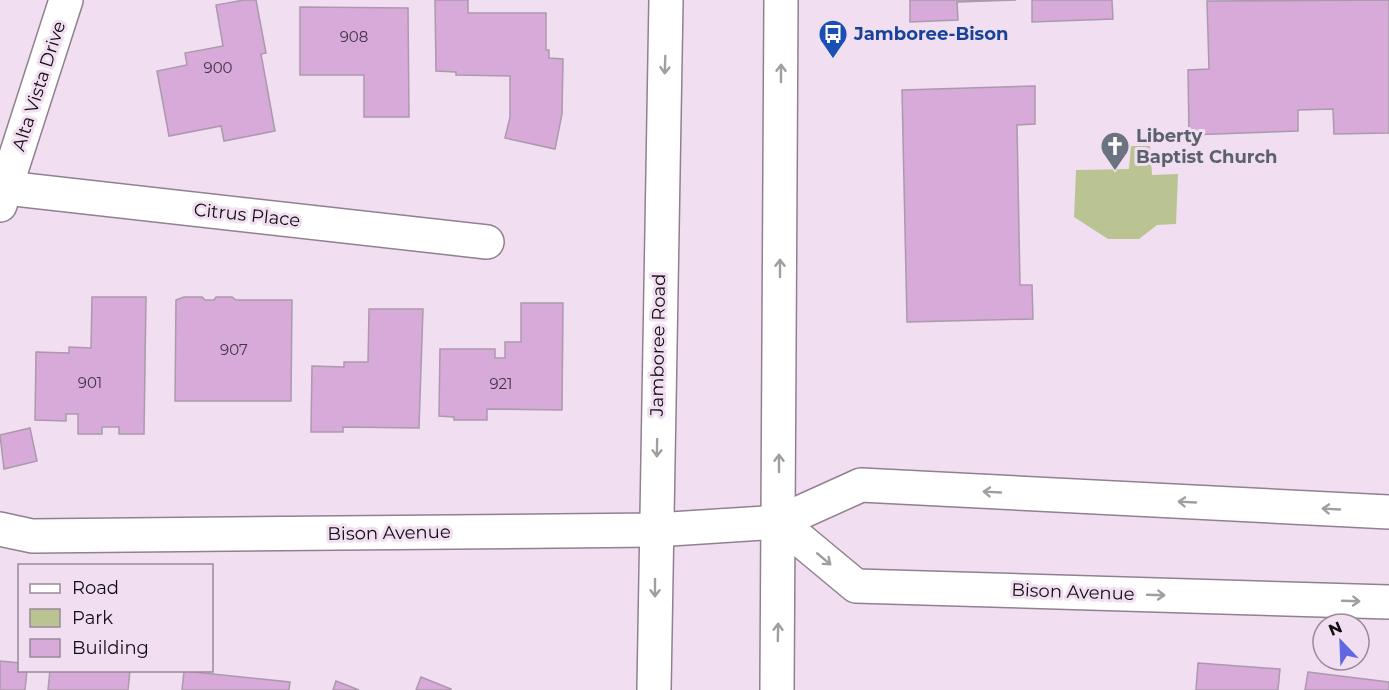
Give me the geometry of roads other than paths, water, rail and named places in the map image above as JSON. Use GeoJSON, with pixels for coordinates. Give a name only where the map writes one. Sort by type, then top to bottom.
{"type":"FeatureCollection","features":[{"type":"Feature","properties":{"kind":"main road","name":"Alta Vista Drive"},"geometry":{"type":"LineString","coordinates":[[3,197],[66,0]]}},
{"type":"Feature","properties":{"kind":"main road","name":"Jamboree Road"},"geometry":{"type":"LineString","coordinates":[[654,690],[666,0]]}},
{"type":"Feature","properties":{"kind":"main road"},"geometry":{"type":"LineString","coordinates":[[777,690],[781,0]]}},
{"type":"Feature","properties":{"kind":"main road","name":"Citrus Place"},"geometry":{"type":"LineString","coordinates":[[3,197],[487,242]]}},
{"type":"Feature","properties":{"kind":"main road","name":"Bison Avenue"},"geometry":{"type":"LineString","coordinates":[[0,529],[32,537],[655,530],[779,522],[861,485],[1389,512]]}},
{"type":"Feature","properties":{"kind":"main road","name":"Bison Avenue"},"geometry":{"type":"LineString","coordinates":[[779,522],[856,586],[1389,602]]}},
{"type":"Feature","properties":{"kind":"place","name":"Jamboree-Bison"},"geometry":{"type":"Point","coordinates":[833,60]}},
{"type":"Feature","properties":{"kind":"place","name":"Liberty Baptist Church"},"geometry":{"type":"Point","coordinates":[1115,172]}}]}
